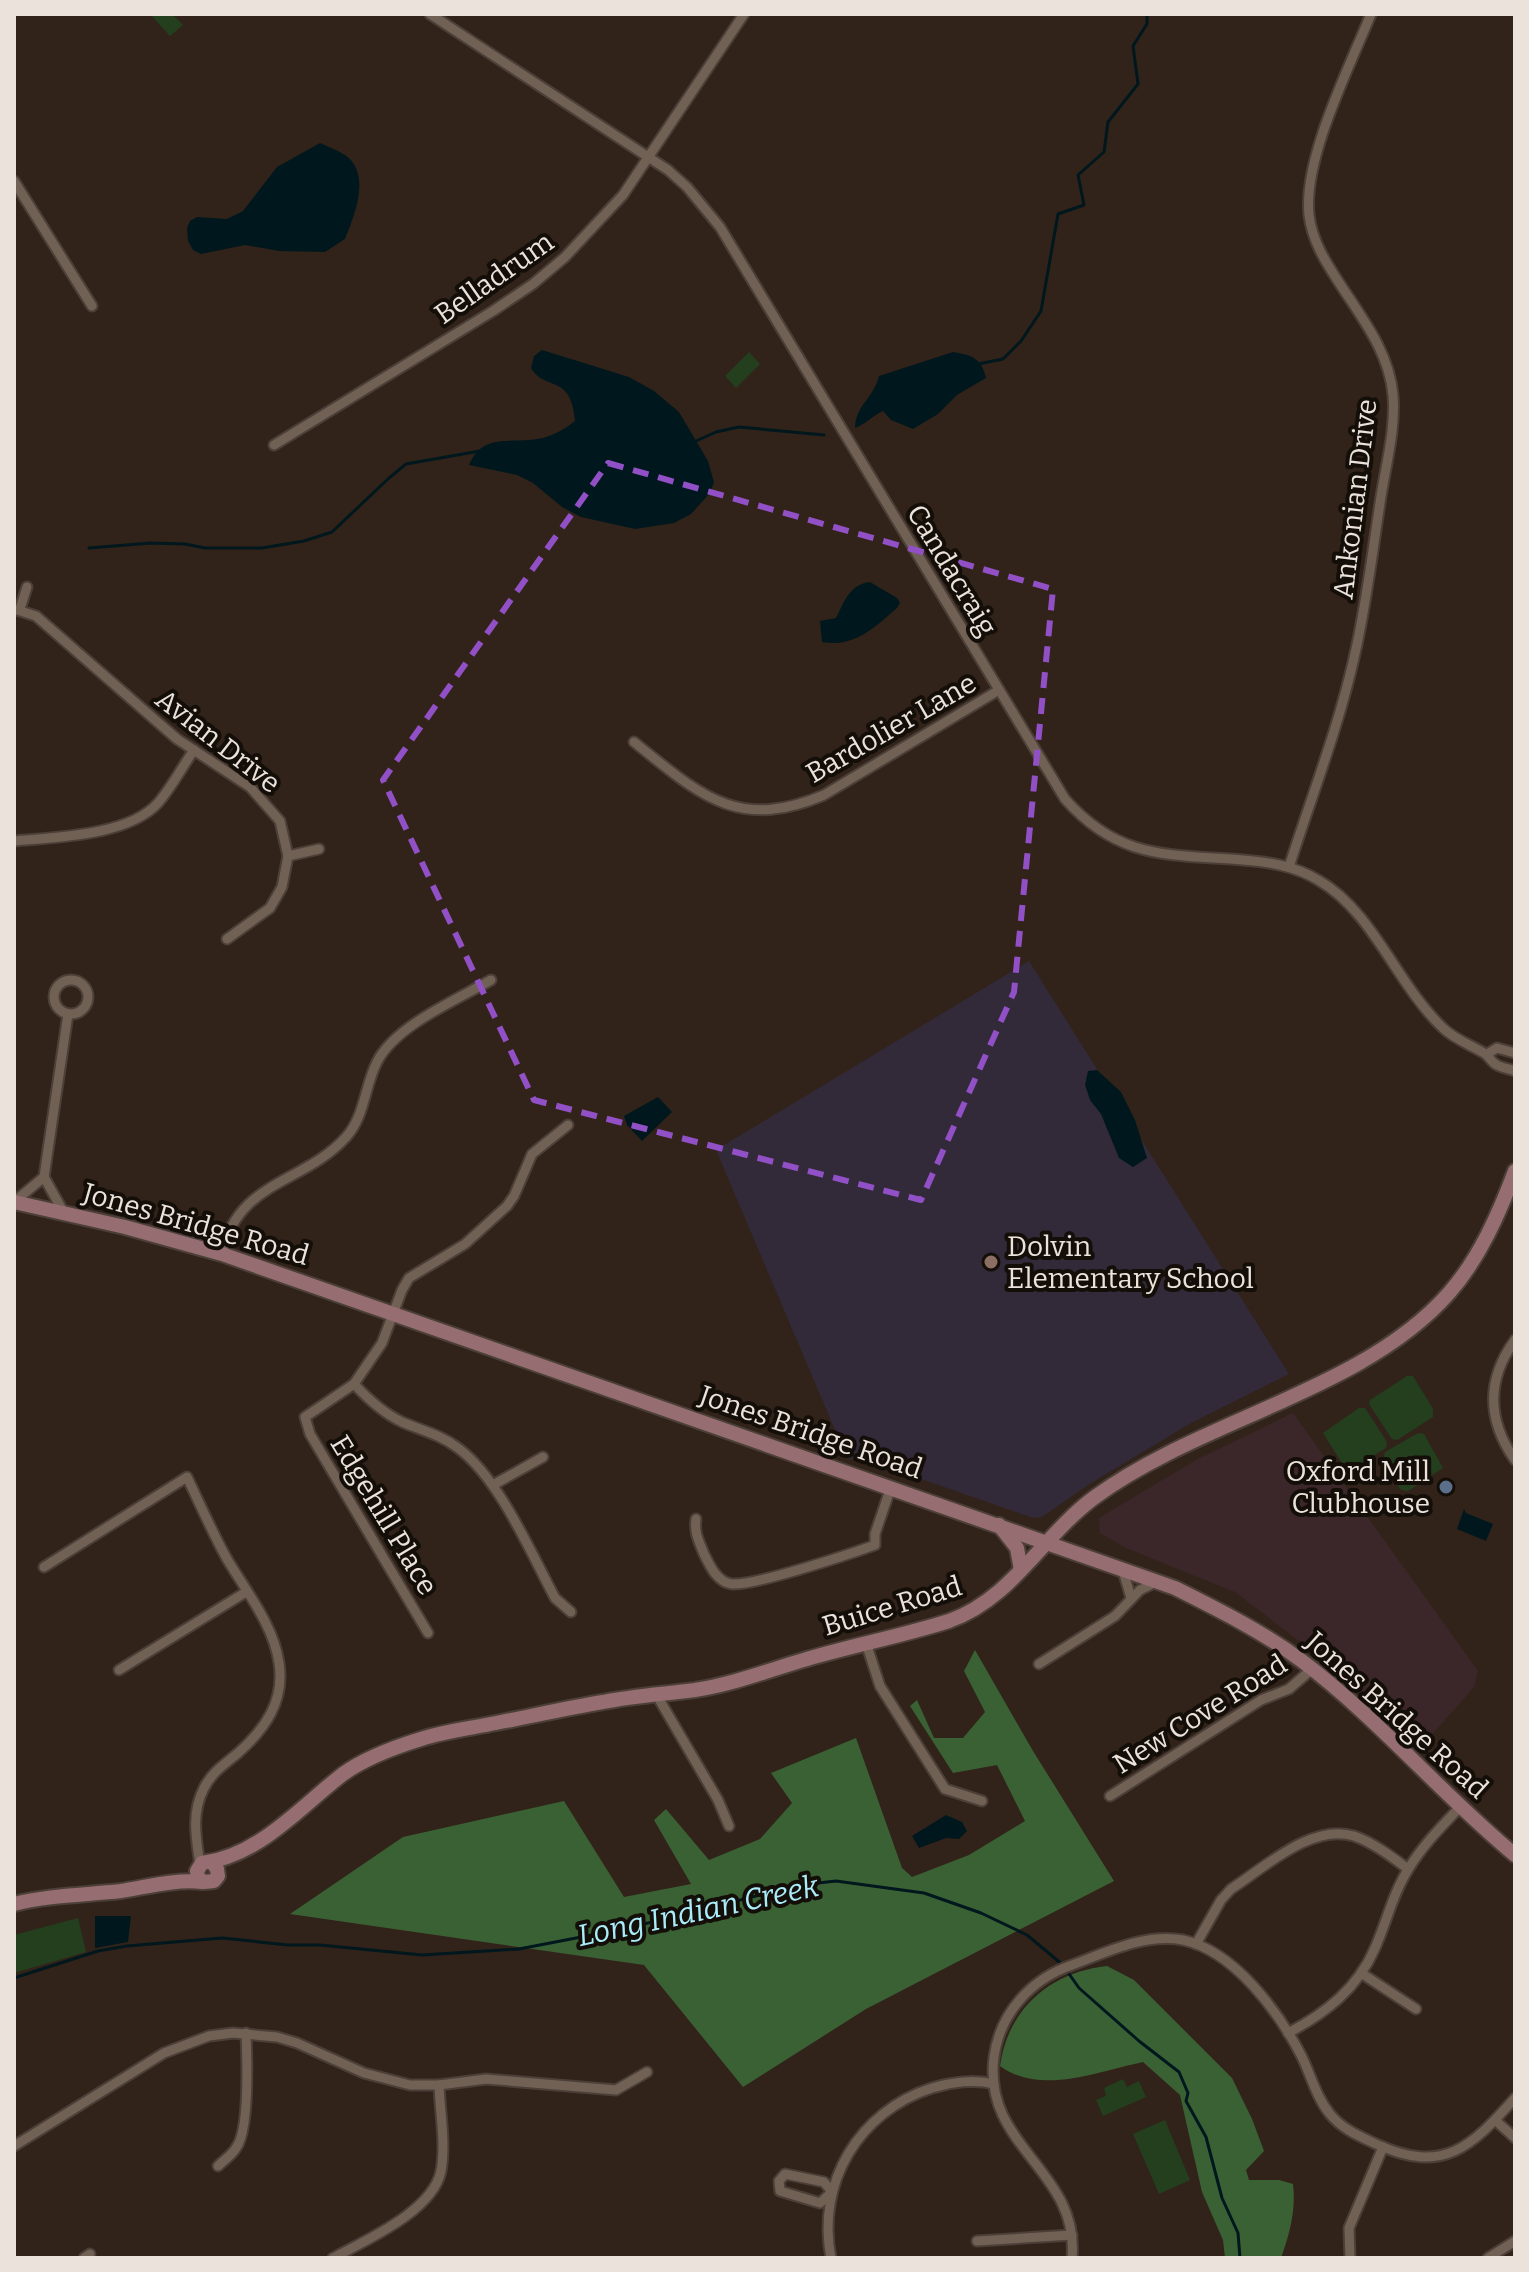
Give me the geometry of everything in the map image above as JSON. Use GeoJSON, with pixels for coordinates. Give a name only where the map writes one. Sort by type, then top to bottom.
{"type":"FeatureCollection","features":[{"type":"Feature","properties":{"kind":"street","name":"Candacraig"},"geometry":{"type":"LineString","coordinates":[[430,14],[650,157],[687,187],[720,227],[1065,799],[1082,818],[1104,835],[1127,846],[1152,852],[1265,862],[1289,867],[1320,880],[1346,902],[1445,1031],[1487,1054],[1496,1065],[1515,1071]]}},
{"type":"Feature","properties":{"kind":"street","name":"Belladrum"},"geometry":{"type":"LineString","coordinates":[[274,445],[533,284],[596,227],[650,157],[744,14]]}},
{"type":"Feature","properties":{"kind":"street","name":"Ankonian Drive"},"geometry":{"type":"LineString","coordinates":[[1289,867],[1340,712],[1354,658],[1392,429],[1391,381],[1381,351],[1328,265],[1316,242],[1309,214],[1309,186],[1316,157],[1371,14]]}},
{"type":"Feature","properties":{"kind":"street"},"geometry":{"type":"LineString","coordinates":[[14,181],[92,306]]}},
{"type":"Feature","properties":{"kind":"street"},"geometry":{"type":"LineString","coordinates":[[17,609],[27,587]]}},
{"type":"Feature","properties":{"kind":"street","name":"Avian Drive"},"geometry":{"type":"LineString","coordinates":[[17,609],[36,616],[72,645],[118,690],[194,750],[250,787],[280,821],[288,856]]}},
{"type":"Feature","properties":{"kind":"street","name":"Bardolier Lane"},"geometry":{"type":"LineString","coordinates":[[634,742],[688,786],[710,799],[744,809],[781,809],[824,795],[999,690]]}},
{"type":"Feature","properties":{"kind":"street"},"geometry":{"type":"LineString","coordinates":[[14,841],[108,829],[136,820],[157,804],[194,750]]}},
{"type":"Feature","properties":{"kind":"street"},"geometry":{"type":"LineString","coordinates":[[227,939],[270,908],[282,887],[288,856],[319,849]]}},
{"type":"Feature","properties":{"kind":"street"},"geometry":{"type":"LineString","coordinates":[[222,1254],[230,1226],[248,1203],[331,1151],[347,1135],[360,1114],[375,1064],[391,1042],[491,980]]}},
{"type":"Feature","properties":{"kind":"street"},"geometry":{"type":"LineString","coordinates":[[64,1213],[44,1177],[68,1014]]}},
{"type":"Feature","properties":{"kind":"street"},"geometry":{"type":"LineString","coordinates":[[1487,1054],[1497,1048],[1515,1053]]}},
{"type":"Feature","properties":{"kind":"street"},"geometry":{"type":"LineString","coordinates":[[568,1125],[532,1154],[514,1196],[495,1217],[465,1244],[409,1278],[382,1343],[354,1384],[389,1415],[459,1448],[493,1485],[555,1598],[571,1612]]}},
{"type":"Feature","properties":{"kind":"street","name":"Buice Road"},"geometry":{"type":"LineString","coordinates":[[14,1904],[52,1896],[179,1882],[250,1849],[347,1771],[421,1739],[603,1702],[733,1683],[949,1621],[974,1610],[997,1595],[1047,1541],[1093,1499],[1130,1474],[1209,1432],[1346,1369],[1392,1342],[1428,1314],[1466,1270],[1493,1226],[1515,1171]]}},
{"type":"Feature","properties":{"kind":"street"},"geometry":{"type":"LineString","coordinates":[[14,1202],[44,1177]]}},
{"type":"Feature","properties":{"kind":"street","name":"Jones Bridge Road"},"geometry":{"type":"LineString","coordinates":[[14,1202],[222,1254],[1159,1581],[1240,1621],[1312,1669],[1515,1855]]}},
{"type":"Feature","properties":{"kind":"street"},"geometry":{"type":"LineString","coordinates":[[1515,1340],[1501,1365],[1494,1398],[1495,1424],[1515,1460]]}},
{"type":"Feature","properties":{"kind":"street","name":"Edgehill Place"},"geometry":{"type":"LineString","coordinates":[[354,1384],[305,1417],[310,1434],[428,1633]]}},
{"type":"Feature","properties":{"kind":"street"},"geometry":{"type":"LineString","coordinates":[[493,1485],[543,1457]]}},
{"type":"Feature","properties":{"kind":"street"},"geometry":{"type":"LineString","coordinates":[[44,1567],[187,1477],[217,1540],[276,1646],[280,1665],[280,1685],[270,1720],[255,1737],[217,1768],[205,1787],[195,1815],[196,1840],[206,1870]]}},
{"type":"Feature","properties":{"kind":"street"},"geometry":{"type":"LineString","coordinates":[[696,1519],[694,1531],[711,1567],[722,1580],[734,1584],[875,1545],[875,1534],[891,1487]]}},
{"type":"Feature","properties":{"kind":"street"},"geometry":{"type":"LineString","coordinates":[[999,1524],[1019,1552],[1021,1570]]}},
{"type":"Feature","properties":{"kind":"street"},"geometry":{"type":"LineString","coordinates":[[1122,1567],[1131,1598]]}},
{"type":"Feature","properties":{"kind":"street"},"geometry":{"type":"LineString","coordinates":[[1039,1664],[1115,1616],[1149,1583],[1159,1581]]}},
{"type":"Feature","properties":{"kind":"street"},"geometry":{"type":"LineString","coordinates":[[119,1670],[246,1592]]}},
{"type":"Feature","properties":{"kind":"street"},"geometry":{"type":"LineString","coordinates":[[866,1643],[880,1686],[945,1789],[982,1801]]}},
{"type":"Feature","properties":{"kind":"street","name":"New Cove Road"},"geometry":{"type":"LineString","coordinates":[[1110,1796],[1261,1700],[1289,1689],[1312,1669]]}},
{"type":"Feature","properties":{"kind":"street"},"geometry":{"type":"LineString","coordinates":[[656,1694],[718,1800],[729,1826]]}},
{"type":"Feature","properties":{"kind":"street"},"geometry":{"type":"LineString","coordinates":[[1288,2033],[1329,2008],[1361,1973],[1375,1949],[1408,1869],[1461,1806]]}},
{"type":"Feature","properties":{"kind":"street"},"geometry":{"type":"LineString","coordinates":[[1196,1944],[1221,1900],[1231,1889],[1314,1837],[1335,1833],[1355,1837],[1382,1850],[1408,1869]]}},
{"type":"Feature","properties":{"kind":"street"},"geometry":{"type":"LineString","coordinates":[[1072,2258],[1072,2235],[1059,2194],[1009,2130],[998,2107],[994,2084],[994,2054],[1003,2026],[1020,1999],[1041,1980],[1064,1967],[1141,1941],[1168,1938],[1196,1944],[1219,1956],[1269,2005],[1288,2033],[1319,2098],[1330,2114],[1351,2132],[1414,2157],[1445,2155],[1472,2142],[1515,2098]]}},
{"type":"Feature","properties":{"kind":"street"},"geometry":{"type":"LineString","coordinates":[[1361,1973],[1416,2009]]}},
{"type":"Feature","properties":{"kind":"street"},"geometry":{"type":"LineString","coordinates":[[218,2166],[236,2149],[241,2138],[246,2033]]}},
{"type":"Feature","properties":{"kind":"street"},"geometry":{"type":"LineString","coordinates":[[14,2146],[164,2053],[209,2036],[246,2033],[277,2037],[383,2080],[410,2085],[486,2079],[616,2090],[647,2072]]}},
{"type":"Feature","properties":{"kind":"street"},"geometry":{"type":"LineString","coordinates":[[831,2258],[828,2217],[832,2192],[841,2166],[855,2142],[872,2123],[892,2106],[942,2085],[972,2082],[994,2084]]}},
{"type":"Feature","properties":{"kind":"street"},"geometry":{"type":"LineString","coordinates":[[333,2258],[403,2218],[434,2190],[442,2158],[439,2085]]}},
{"type":"Feature","properties":{"kind":"street"},"geometry":{"type":"LineString","coordinates":[[1495,2120],[1515,2138]]}},
{"type":"Feature","properties":{"kind":"street"},"geometry":{"type":"LineString","coordinates":[[1350,2258],[1347,2239],[1352,2217],[1383,2147]]}},
{"type":"Feature","properties":{"kind":"street"},"geometry":{"type":"LineString","coordinates":[[785,2174],[824,2182],[832,2192],[820,2203],[780,2191],[779,2181],[785,2174]]}},
{"type":"Feature","properties":{"kind":"street"},"geometry":{"type":"LineString","coordinates":[[434,2190],[444,2196]]}},
{"type":"Feature","properties":{"kind":"street"},"geometry":{"type":"LineString","coordinates":[[977,2241],[1072,2235]]}},
{"type":"Feature","properties":{"kind":"street"},"geometry":{"type":"LineString","coordinates":[[1488,2258],[1515,2241]]}},
{"type":"Feature","properties":{"kind":"highlighted area"},"geometry":{"type":"Polygon","coordinates":[[[608,463],[1053,589],[1014,992],[921,1200],[534,1100],[383,780],[608,463]]]}},
{"type":"Feature","properties":{"kind":"shaded area","name":"Dolvin Elementary School"},"geometry":{"type":"Polygon","coordinates":[[[1029,961],[1289,1374],[1191,1423],[1088,1485],[1042,1517],[1033,1518],[918,1478],[847,1458],[716,1150],[1029,961]]]}},
{"type":"Feature","properties":{"kind":"shaded area"},"geometry":{"type":"Polygon","coordinates":[[[1293,1413],[1478,1671],[1474,1687],[1422,1746],[1320,1657],[1235,1592],[1126,1548],[1100,1533],[1099,1518],[1196,1460],[1293,1413]]]}},
{"type":"Feature","properties":{"kind":"green space"},"geometry":{"type":"Polygon","coordinates":[[[150,14],[172,14],[183,25],[170,36],[150,14]]]}},
{"type":"Feature","properties":{"kind":"green space"},"geometry":{"type":"Polygon","coordinates":[[[749,352],[760,364],[736,388],[725,376],[749,352]]]}},
{"type":"Feature","properties":{"kind":"green space"},"geometry":{"type":"Polygon","coordinates":[[[1407,1376],[1413,1376],[1433,1409],[1433,1417],[1397,1440],[1392,1439],[1369,1404],[1370,1400],[1407,1376]]]}},
{"type":"Feature","properties":{"kind":"green space"},"geometry":{"type":"Polygon","coordinates":[[[1359,1408],[1365,1408],[1387,1442],[1386,1448],[1351,1469],[1345,1468],[1323,1433],[1359,1408]]]}},
{"type":"Feature","properties":{"kind":"green space"},"geometry":{"type":"Polygon","coordinates":[[[1418,1433],[1424,1434],[1443,1468],[1408,1491],[1401,1490],[1383,1460],[1385,1452],[1418,1433]]]}},
{"type":"Feature","properties":{"kind":"green space"},"geometry":{"type":"Polygon","coordinates":[[[975,1650],[1114,1881],[866,2009],[743,2087],[644,1965],[290,1914],[403,1837],[564,1801],[624,1897],[691,1884],[654,1820],[666,1809],[709,1860],[760,1839],[792,1803],[771,1773],[856,1738],[902,1868],[912,1877],[969,1855],[1025,1821],[997,1765],[953,1773],[910,1706],[917,1700],[934,1738],[963,1738],[985,1712],[964,1671],[975,1650]]]}},
{"type":"Feature","properties":{"kind":"green space"},"geometry":{"type":"Polygon","coordinates":[[[78,1918],[86,1952],[14,1973],[14,1935],[78,1918]]]}},
{"type":"Feature","properties":{"kind":"green space"},"geometry":{"type":"Polygon","coordinates":[[[1107,1966],[1134,1980],[1232,2078],[1264,2151],[1246,2170],[1249,2180],[1279,2180],[1293,2184],[1292,2221],[1281,2258],[1225,2258],[1223,2240],[1202,2192],[1180,2095],[1143,2062],[1070,2079],[1051,2080],[1016,2075],[1000,2066],[1012,2027],[1036,1996],[1068,1976],[1107,1966]]]}},
{"type":"Feature","properties":{"kind":"green space"},"geometry":{"type":"Polygon","coordinates":[[[1123,2079],[1127,2087],[1139,2081],[1146,2097],[1103,2116],[1096,2100],[1106,2096],[1104,2088],[1123,2079]]]}},
{"type":"Feature","properties":{"kind":"green space"},"geometry":{"type":"Polygon","coordinates":[[[1165,2120],[1190,2180],[1159,2194],[1133,2134],[1165,2120]]]}},
{"type":"Feature","properties":{"kind":"water"},"geometry":{"type":"Polygon","coordinates":[[[320,143],[349,158],[358,176],[358,198],[345,239],[325,252],[279,251],[245,245],[201,254],[193,250],[188,241],[190,221],[197,217],[227,219],[243,211],[277,167],[320,143]]]}},
{"type":"Feature","properties":{"kind":"water"},"geometry":{"type":"Polygon","coordinates":[[[542,350],[629,377],[654,391],[679,412],[708,461],[714,482],[710,493],[691,514],[674,523],[635,529],[581,517],[517,475],[469,465],[480,449],[494,442],[542,438],[559,432],[575,421],[567,393],[539,377],[531,368],[534,356],[542,350]]]}},
{"type":"Feature","properties":{"kind":"water"},"geometry":{"type":"Polygon","coordinates":[[[953,352],[975,359],[982,366],[986,378],[957,395],[938,414],[913,429],[891,420],[883,411],[855,428],[858,413],[879,376],[953,352]]]}},
{"type":"Feature","properties":{"kind":"water"},"geometry":{"type":"Polygon","coordinates":[[[870,582],[897,598],[900,603],[897,608],[863,635],[844,642],[822,642],[820,621],[836,618],[853,590],[870,582]]]}},
{"type":"Feature","properties":{"kind":"water"},"geometry":{"type":"Polygon","coordinates":[[[1097,1070],[1121,1092],[1135,1120],[1147,1158],[1133,1167],[1119,1158],[1101,1114],[1090,1100],[1085,1085],[1088,1071],[1097,1070]]]}},
{"type":"Feature","properties":{"kind":"water"},"geometry":{"type":"Polygon","coordinates":[[[658,1097],[672,1112],[642,1141],[627,1125],[624,1116],[658,1097]]]}},
{"type":"Feature","properties":{"kind":"water"},"geometry":{"type":"Polygon","coordinates":[[[1464,1509],[1466,1513],[1493,1524],[1486,1541],[1457,1529],[1464,1509]]]}},
{"type":"Feature","properties":{"kind":"water"},"geometry":{"type":"Polygon","coordinates":[[[946,1815],[962,1822],[967,1831],[959,1839],[946,1838],[919,1848],[912,1836],[946,1815]]]}},
{"type":"Feature","properties":{"kind":"water"},"geometry":{"type":"Polygon","coordinates":[[[95,1916],[131,1916],[128,1942],[95,1948],[95,1916]]]}},
{"type":"Feature","properties":{"kind":"waterway"},"geometry":{"type":"LineString","coordinates":[[978,364],[1003,359],[1021,341],[1041,311],[1058,214],[1084,205],[1078,175],[1104,152],[1108,122],[1138,84],[1133,46],[1147,24],[1147,14]]}},
{"type":"Feature","properties":{"kind":"waterway"},"geometry":{"type":"LineString","coordinates":[[696,441],[739,427],[824,435]]}},
{"type":"Feature","properties":{"kind":"waterway"},"geometry":{"type":"LineString","coordinates":[[89,548],[151,543],[205,548],[262,548],[304,541],[332,532],[406,464],[480,451]]}},
{"type":"Feature","properties":{"kind":"waterway","name":"Long Indian Creek"},"geometry":{"type":"LineString","coordinates":[[14,1978],[98,1951],[222,1938],[422,1955],[519,1949],[628,1928],[800,1885],[836,1881],[924,1893],[981,1913],[1027,1935],[1063,1965]]}},
{"type":"Feature","properties":{"kind":"waterway","name":"Long Indian Creek"},"geometry":{"type":"LineString","coordinates":[[1067,1971],[1079,1988],[1179,2072],[1188,2093],[1186,2101],[1206,2137],[1222,2198],[1238,2233],[1240,2258]]}},
{"type":"Feature","properties":{"kind":"place","name":"Dolvin Elementary School"},"geometry":{"type":"Point","coordinates":[991,1262]}},
{"type":"Feature","properties":{"kind":"place","name":"Oxford Mill Clubhouse"},"geometry":{"type":"Point","coordinates":[1446,1487]}}]}
